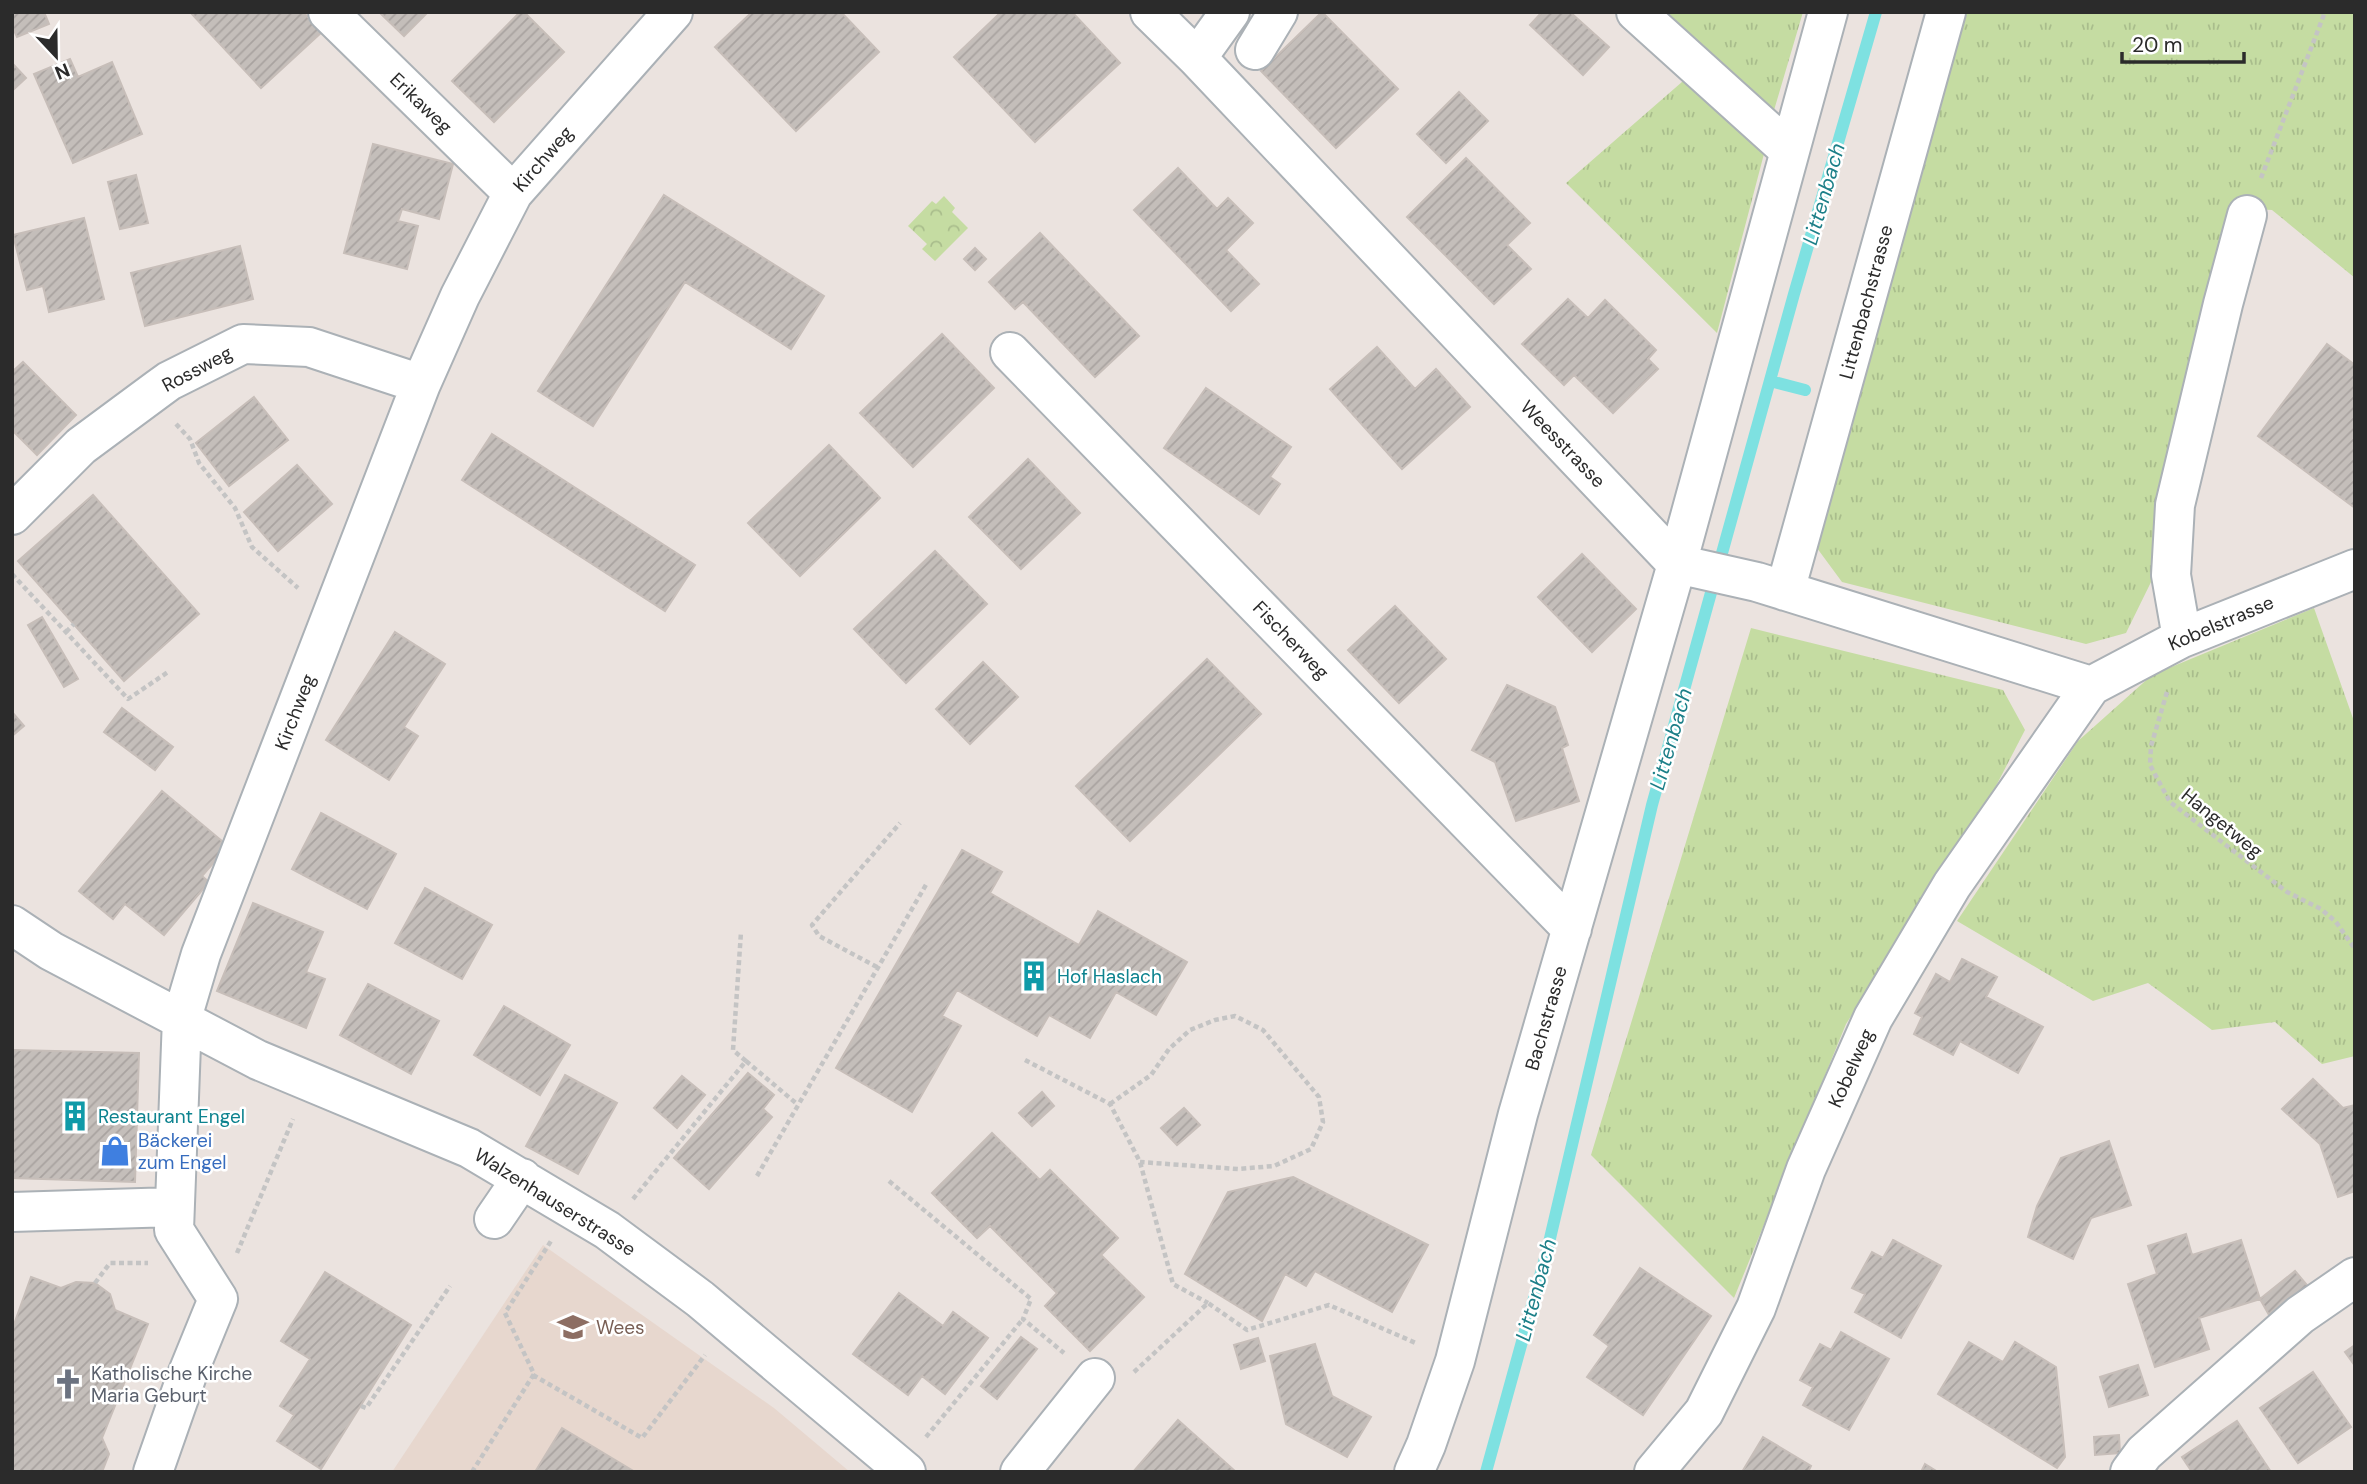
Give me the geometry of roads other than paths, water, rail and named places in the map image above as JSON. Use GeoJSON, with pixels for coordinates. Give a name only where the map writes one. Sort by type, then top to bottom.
{"type":"FeatureCollection","features":[{"type":"Feature","properties":{"kind":"street","name":"Erikaweg"},"geometry":{"type":"LineString","coordinates":[[328,12],[513,193]]}},
{"type":"Feature","properties":{"kind":"street","name":"Kirchweg"},"geometry":{"type":"LineString","coordinates":[[153,1472],[187,1375],[218,1299],[174,1230],[181,1018],[201,954],[421,384],[460,296],[513,193],[673,12]]}},
{"type":"Feature","properties":{"kind":"street","name":"Weesstrasse"},"geometry":{"type":"LineString","coordinates":[[1150,12],[1685,566]]}},
{"type":"Feature","properties":{"kind":"street"},"geometry":{"type":"LineString","coordinates":[[1197,58],[1230,12]]}},
{"type":"Feature","properties":{"kind":"street"},"geometry":{"type":"LineString","coordinates":[[1255,50],[1278,12]]}},
{"type":"Feature","properties":{"kind":"street"},"geometry":{"type":"LineString","coordinates":[[1636,12],[1790,151]]}},
{"type":"Feature","properties":{"kind":"street","name":"Bachstrasse"},"geometry":{"type":"LineString","coordinates":[[1413,1472],[1426,1445],[1455,1361],[1518,1114],[1572,929],[1685,566],[1828,12]]}},
{"type":"Feature","properties":{"kind":"street","name":"Littenbachstrasse"},"geometry":{"type":"LineString","coordinates":[[1772,586],[1946,12]]}},
{"type":"Feature","properties":{"kind":"street"},"geometry":{"type":"LineString","coordinates":[[2182,638],[2171,575],[2175,505],[2246,215]]}},
{"type":"Feature","properties":{"kind":"street","name":"Rossweg"},"geometry":{"type":"LineString","coordinates":[[12,514],[81,446],[158,389],[243,344],[309,346],[421,384]]}},
{"type":"Feature","properties":{"kind":"street","name":"Fischerweg"},"geometry":{"type":"LineString","coordinates":[[1010,352],[1572,929]]}},
{"type":"Feature","properties":{"kind":"street"},"geometry":{"type":"LineString","coordinates":[[1685,566],[1772,586],[2091,685]]}},
{"type":"Feature","properties":{"kind":"street","name":"Kobelstrasse"},"geometry":{"type":"LineString","coordinates":[[2091,685],[2182,638],[2355,569]]}},
{"type":"Feature","properties":{"kind":"street","name":"Kobelweg"},"geometry":{"type":"LineString","coordinates":[[1654,1472],[1704,1412],[1756,1308],[1806,1169],[1873,1018],[1952,885],[2091,685]]}},
{"type":"Feature","properties":{"kind":"street","name":"Walzenhauserstrasse"},"geometry":{"type":"LineString","coordinates":[[12,925],[51,951],[258,1060],[469,1149],[607,1230],[700,1299],[906,1472]]}},
{"type":"Feature","properties":{"kind":"street"},"geometry":{"type":"LineString","coordinates":[[494,1219],[522,1178]]}},
{"type":"Feature","properties":{"kind":"street"},"geometry":{"type":"LineString","coordinates":[[12,1212],[174,1207]]}},
{"type":"Feature","properties":{"kind":"street"},"geometry":{"type":"LineString","coordinates":[[2130,1472],[2144,1453],[2300,1315],[2355,1276]]}},
{"type":"Feature","properties":{"kind":"street"},"geometry":{"type":"LineString","coordinates":[[1020,1472],[1095,1378]]}},
{"type":"Feature","properties":{"kind":"waterway","name":"Littenbach"},"geometry":{"type":"LineString","coordinates":[[1486,1472],[1547,1251],[1652,805],[1794,294],[1876,12]]}},
{"type":"Feature","properties":{"kind":"waterway"},"geometry":{"type":"LineString","coordinates":[[1770,381],[1805,390]]}},
{"type":"Feature","properties":{"kind":"place","name":"Hof Haslach"},"geometry":{"type":"Point","coordinates":[1034,976]}},
{"type":"Feature","properties":{"kind":"place","name":"Restaurant Engel"},"geometry":{"type":"Point","coordinates":[75,1116]}},
{"type":"Feature","properties":{"kind":"place","name":"Bäckerei zum Engel"},"geometry":{"type":"Point","coordinates":[115,1151]}},
{"type":"Feature","properties":{"kind":"place","name":"Wees"},"geometry":{"type":"Point","coordinates":[573,1327]}},
{"type":"Feature","properties":{"kind":"place","name":"Katholische Kirche Maria Geburt"},"geometry":{"type":"Point","coordinates":[68,1384]}}]}
